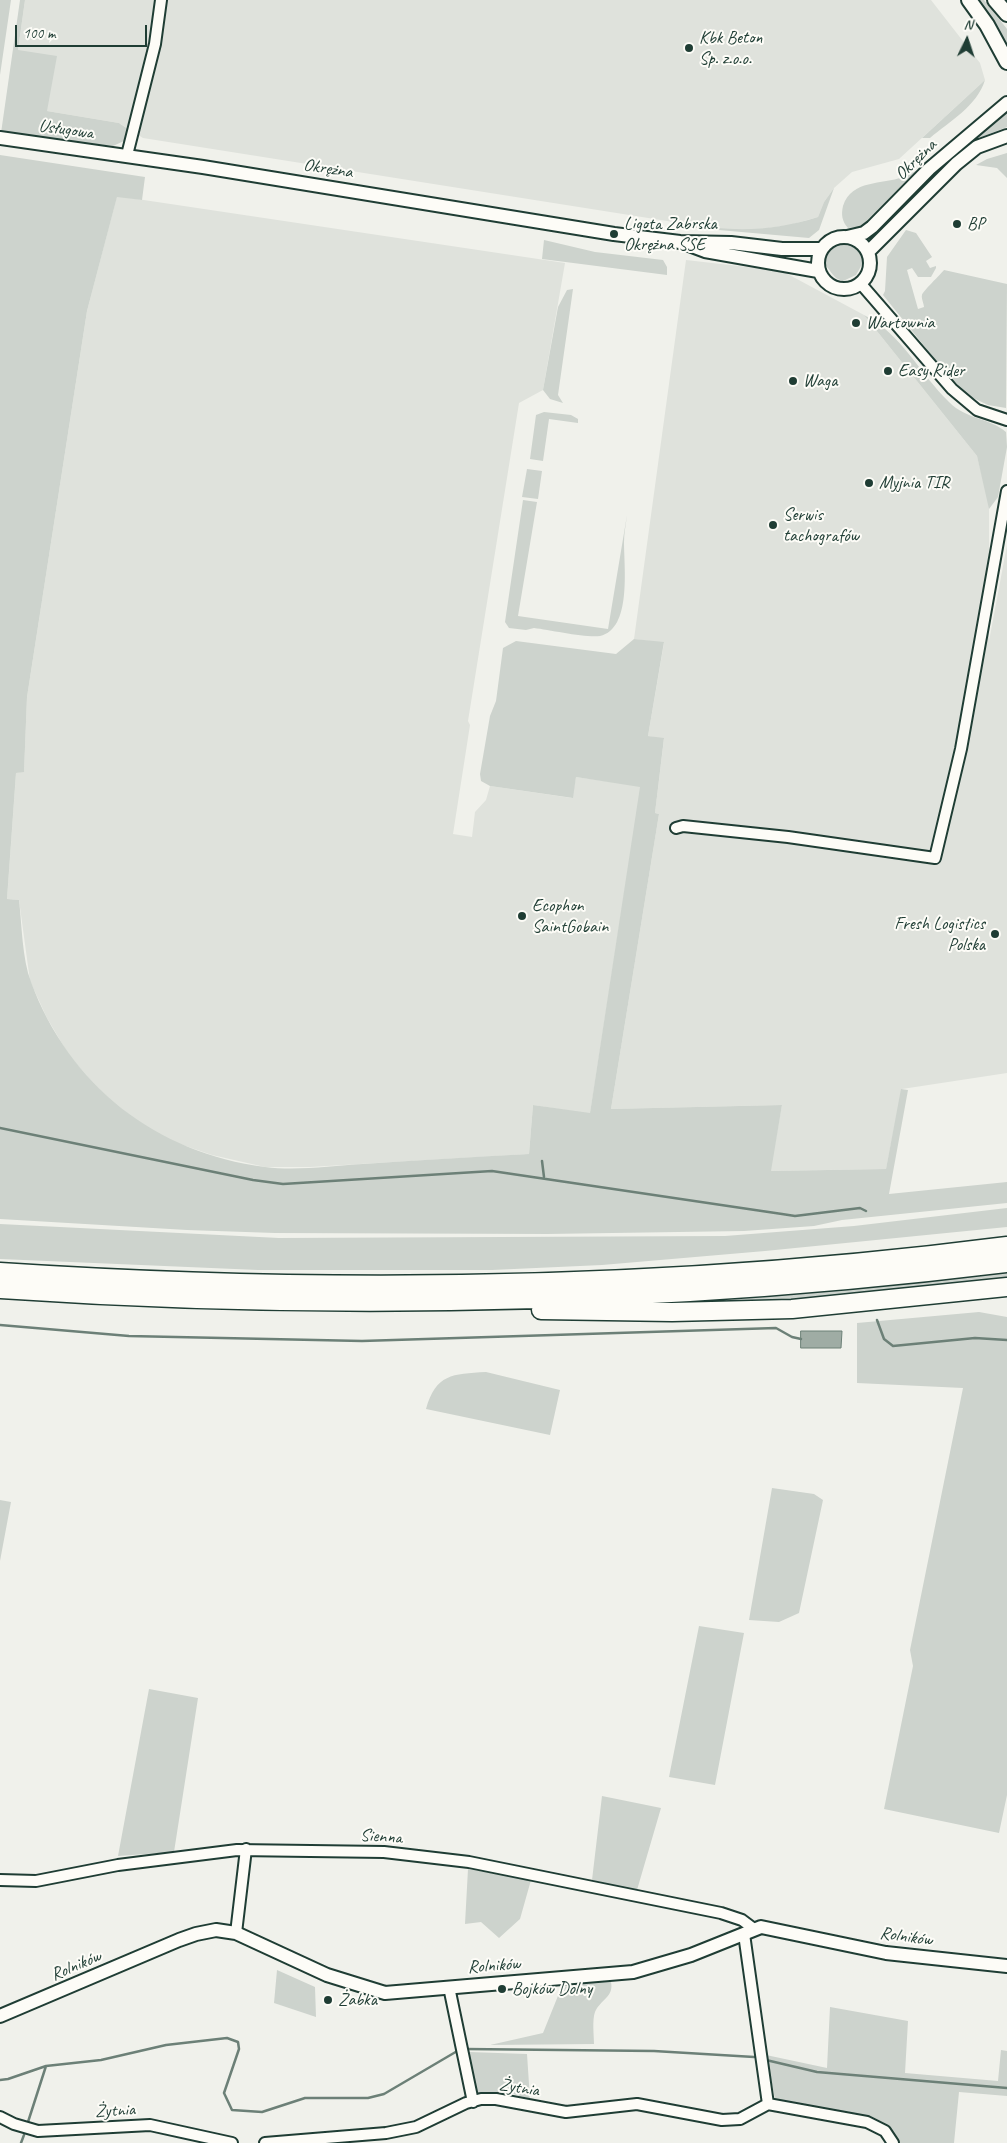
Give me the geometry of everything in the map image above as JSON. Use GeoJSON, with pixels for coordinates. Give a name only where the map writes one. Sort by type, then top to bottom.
{"type":"FeatureCollection","features":[{"type":"Feature","properties":{"kind":"highway"},"geometry":{"type":"LineString","coordinates":[[0,1272],[253,1284],[476,1284],[741,1272],[970,1251],[1007,1245]]}},
{"type":"Feature","properties":{"kind":"highway"},"geometry":{"type":"LineString","coordinates":[[0,1289],[244,1300],[450,1301],[589,1297],[763,1287],[1007,1263]]}},
{"type":"Feature","properties":{"kind":"highway"},"geometry":{"type":"LineString","coordinates":[[450,1301],[507,1310],[734,1311],[833,1307],[1007,1287]]}},
{"type":"Feature","properties":{"kind":"highway"},"geometry":{"type":"LineString","coordinates":[[953,1293],[1007,1301]]}},
{"type":"Feature","properties":{"kind":"main road"},"geometry":{"type":"LineString","coordinates":[[969,0],[987,25],[1007,62]]}},
{"type":"Feature","properties":{"kind":"main road"},"geometry":{"type":"LineString","coordinates":[[995,0],[1007,14]]}},
{"type":"Feature","properties":{"kind":"street"},"geometry":{"type":"LineString","coordinates":[[127,156],[155,44],[161,0]]}},
{"type":"Feature","properties":{"kind":"street","name":"Okrężna"},"geometry":{"type":"LineString","coordinates":[[847,237],[864,233],[872,227],[929,169],[1007,103]]}},
{"type":"Feature","properties":{"kind":"street","name":"Okrężna"},"geometry":{"type":"LineString","coordinates":[[868,252],[956,164],[977,147],[1007,136]]}},
{"type":"Feature","properties":{"kind":"street","name":"Usługowa"},"geometry":{"type":"LineString","coordinates":[[0,138],[127,156]]}},
{"type":"Feature","properties":{"kind":"street","name":"Okrężna"},"geometry":{"type":"LineString","coordinates":[[127,156],[614,234],[680,242],[731,242],[782,249],[822,249]]}},
{"type":"Feature","properties":{"kind":"street"},"geometry":{"type":"LineString","coordinates":[[847,237],[855,239],[868,252],[870,269],[860,284],[845,290],[829,285],[818,271],[817,262],[822,249],[838,238],[847,237]]}},
{"type":"Feature","properties":{"kind":"street","name":"Okrężna"},"geometry":{"type":"LineString","coordinates":[[680,242],[705,251],[818,271]]}},
{"type":"Feature","properties":{"kind":"street"},"geometry":{"type":"LineString","coordinates":[[860,284],[952,389],[977,410],[1007,420]]}},
{"type":"Feature","properties":{"kind":"street"},"geometry":{"type":"LineString","coordinates":[[676,828],[683,826],[788,837],[935,858],[961,749],[1007,491]]}},
{"type":"Feature","properties":{"kind":"street"},"geometry":{"type":"LineString","coordinates":[[236,1933],[241,1850]]}},
{"type":"Feature","properties":{"kind":"street","name":"Sienna"},"geometry":{"type":"LineString","coordinates":[[0,1880],[36,1881],[118,1865],[241,1850],[384,1852],[469,1862],[721,1913],[742,1920],[749,1931]]}},
{"type":"Feature","properties":{"kind":"street","name":"Rolników"},"geometry":{"type":"LineString","coordinates":[[0,2016],[196,1934],[216,1930],[236,1933],[327,1975],[385,1993],[633,1972],[691,1955],[749,1931],[770,1928],[886,1953],[1007,1966]]}},
{"type":"Feature","properties":{"kind":"street"},"geometry":{"type":"LineString","coordinates":[[749,1931],[768,2104],[867,2122],[885,2130],[892,2143]]}},
{"type":"Feature","properties":{"kind":"street"},"geometry":{"type":"LineString","coordinates":[[449,1987],[473,2102]]}},
{"type":"Feature","properties":{"kind":"street","name":"Żytnia"},"geometry":{"type":"LineString","coordinates":[[265,2143],[386,2133],[416,2127],[473,2102],[496,2099],[566,2112],[637,2104],[722,2120],[740,2119],[768,2104]]}},
{"type":"Feature","properties":{"kind":"street","name":"Żytnia"},"geometry":{"type":"LineString","coordinates":[[0,2117],[14,2124],[38,2131],[150,2126],[232,2143]]}},
{"type":"Feature","properties":{"kind":"shaded area"},"geometry":{"type":"Polygon","coordinates":[[[0,0],[11,0],[0,75],[0,0]]]}},
{"type":"Feature","properties":{"kind":"shaded area"},"geometry":{"type":"Polygon","coordinates":[[[20,0],[25,0],[18,50],[57,56],[47,111],[119,123],[128,129],[124,141],[113,146],[1,133],[20,0]]]}},
{"type":"Feature","properties":{"kind":"shaded area"},"geometry":{"type":"Polygon","coordinates":[[[25,0],[931,0],[980,63],[985,80],[899,159],[852,172],[834,188],[824,202],[818,217],[790,225],[754,230],[724,230],[143,138],[119,123],[47,111],[18,50],[25,0]]]}},
{"type":"Feature","properties":{"kind":"shaded area"},"geometry":{"type":"Polygon","coordinates":[[[976,0],[984,0],[1007,29],[1007,50],[976,0]]]}},
{"type":"Feature","properties":{"kind":"shaded area"},"geometry":{"type":"Polygon","coordinates":[[[985,80],[976,98],[962,112],[930,138],[922,138],[985,80]]]}},
{"type":"Feature","properties":{"kind":"shaded area"},"geometry":{"type":"Polygon","coordinates":[[[1007,110],[1007,127],[979,138],[868,243],[865,240],[956,152],[1007,110]]]}},
{"type":"Feature","properties":{"kind":"shaded area"},"geometry":{"type":"Polygon","coordinates":[[[1007,153],[1007,178],[997,168],[976,165],[987,159],[1007,153]]]}},
{"type":"Feature","properties":{"kind":"shaded area"},"geometry":{"type":"Polygon","coordinates":[[[0,155],[145,177],[142,200],[117,197],[87,311],[27,697],[24,772],[16,773],[7,899],[19,900],[28,973],[47,1019],[68,1052],[93,1082],[121,1108],[153,1129],[188,1147],[225,1159],[277,1168],[314,1168],[529,1154],[533,1105],[590,1113],[640,787],[576,777],[573,798],[490,786],[481,781],[480,774],[490,716],[496,701],[503,648],[516,641],[616,654],[634,639],[664,642],[648,736],[664,738],[655,813],[659,814],[611,1109],[782,1105],[771,1171],[886,1169],[901,1089],[908,1090],[889,1194],[1007,1182],[1007,1203],[842,1220],[814,1226],[744,1231],[547,1234],[275,1233],[0,1219],[0,155]]]}},
{"type":"Feature","properties":{"kind":"shaded area"},"geometry":{"type":"Polygon","coordinates":[[[921,168],[866,226],[848,228],[843,220],[842,209],[847,197],[853,191],[868,184],[903,177],[921,168]]]}},
{"type":"Feature","properties":{"kind":"shaded area"},"geometry":{"type":"Polygon","coordinates":[[[834,188],[819,230],[809,238],[685,227],[683,223],[735,229],[784,226],[818,217],[824,202],[834,188]]]}},
{"type":"Feature","properties":{"kind":"shaded area"},"geometry":{"type":"Polygon","coordinates":[[[117,196],[565,263],[543,390],[519,403],[468,721],[470,725],[453,834],[472,837],[475,812],[486,800],[490,786],[572,798],[576,777],[641,786],[590,1114],[533,1105],[529,1154],[310,1167],[265,1167],[212,1155],[168,1140],[133,1118],[101,1091],[70,1057],[47,1018],[30,981],[19,900],[7,899],[16,773],[24,771],[27,697],[87,311],[117,196]]]}},
{"type":"Feature","properties":{"kind":"shaded area"},"geometry":{"type":"Polygon","coordinates":[[[906,230],[916,233],[932,257],[926,261],[930,268],[936,266],[931,277],[918,277],[912,268],[907,270],[918,309],[924,307],[923,293],[944,270],[1007,284],[1006,408],[988,405],[969,396],[946,373],[883,295],[885,291],[887,257],[906,230]]]}},
{"type":"Feature","properties":{"kind":"shaded area"},"geometry":{"type":"Polygon","coordinates":[[[544,240],[595,252],[663,260],[667,267],[667,275],[542,259],[544,240]]]}},
{"type":"Feature","properties":{"kind":"shaded area"},"geometry":{"type":"Polygon","coordinates":[[[838,244],[858,247],[863,257],[862,265],[856,275],[843,281],[836,278],[822,263],[826,251],[838,244]]]}},
{"type":"Feature","properties":{"kind":"shaded area"},"geometry":{"type":"Polygon","coordinates":[[[686,260],[782,271],[864,315],[977,456],[989,503],[989,641],[1007,545],[1007,1073],[902,1089],[886,1169],[770,1171],[782,1105],[611,1109],[659,814],[655,813],[664,739],[648,736],[664,643],[634,639],[686,260]]]}},
{"type":"Feature","properties":{"kind":"shaded area"},"geometry":{"type":"Polygon","coordinates":[[[573,289],[558,395],[563,403],[550,399],[543,390],[558,307],[567,290],[573,289]]]}},
{"type":"Feature","properties":{"kind":"shaded area"},"geometry":{"type":"Polygon","coordinates":[[[864,315],[889,332],[900,343],[939,391],[956,408],[1000,427],[1006,432],[1007,447],[998,497],[989,509],[977,456],[864,315]]]}},
{"type":"Feature","properties":{"kind":"shaded area"},"geometry":{"type":"Polygon","coordinates":[[[544,412],[571,415],[578,419],[578,423],[549,419],[543,461],[530,459],[536,415],[544,412]]]}},
{"type":"Feature","properties":{"kind":"shaded area"},"geometry":{"type":"Polygon","coordinates":[[[527,469],[542,471],[538,499],[522,497],[527,469]]]}},
{"type":"Feature","properties":{"kind":"shaded area"},"geometry":{"type":"Polygon","coordinates":[[[523,500],[537,502],[518,616],[608,629],[627,515],[624,539],[625,581],[622,610],[617,622],[610,631],[600,636],[586,636],[534,628],[526,630],[509,628],[505,622],[523,500]]]}},
{"type":"Feature","properties":{"kind":"shaded area"},"geometry":{"type":"Polygon","coordinates":[[[1007,1208],[1007,1227],[602,1265],[492,1270],[258,1270],[0,1259],[0,1224],[279,1238],[725,1236],[854,1226],[1007,1208]]]}},
{"type":"Feature","properties":{"kind":"shaded area"},"geometry":{"type":"Polygon","coordinates":[[[1007,1272],[1007,1282],[807,1302],[648,1304],[862,1288],[1007,1272]]]}},
{"type":"Feature","properties":{"kind":"shaded area"},"geometry":{"type":"Polygon","coordinates":[[[979,1312],[1007,1317],[1007,1795],[999,1833],[884,1809],[913,1666],[910,1650],[963,1388],[857,1383],[857,1323],[979,1312]]]}},
{"type":"Feature","properties":{"kind":"shaded area"},"geometry":{"type":"Polygon","coordinates":[[[801,1331],[842,1331],[841,1348],[801,1348],[801,1331]]]}},
{"type":"Feature","properties":{"kind":"shaded area"},"geometry":{"type":"Polygon","coordinates":[[[486,1372],[560,1390],[550,1435],[426,1409],[430,1397],[440,1382],[455,1375],[486,1372]]]}},
{"type":"Feature","properties":{"kind":"shaded area"},"geometry":{"type":"Polygon","coordinates":[[[772,1488],[814,1494],[823,1500],[799,1613],[779,1622],[749,1620],[772,1488]]]}},
{"type":"Feature","properties":{"kind":"shaded area"},"geometry":{"type":"Polygon","coordinates":[[[0,1500],[11,1502],[0,1561],[0,1500]]]}},
{"type":"Feature","properties":{"kind":"shaded area"},"geometry":{"type":"Polygon","coordinates":[[[699,1626],[744,1633],[715,1785],[669,1777],[699,1626]]]}},
{"type":"Feature","properties":{"kind":"shaded area"},"geometry":{"type":"Polygon","coordinates":[[[149,1689],[198,1698],[174,1852],[118,1856],[149,1689]]]}},
{"type":"Feature","properties":{"kind":"shaded area"},"geometry":{"type":"Polygon","coordinates":[[[602,1796],[661,1808],[637,1890],[592,1880],[602,1796]]]}},
{"type":"Feature","properties":{"kind":"shaded area"},"geometry":{"type":"Polygon","coordinates":[[[468,1869],[531,1880],[520,1919],[499,1938],[481,1922],[465,1924],[468,1869]]]}},
{"type":"Feature","properties":{"kind":"shaded area"},"geometry":{"type":"Polygon","coordinates":[[[277,1970],[315,1987],[316,2017],[274,2003],[277,1970]]]}},
{"type":"Feature","properties":{"kind":"shaded area"},"geometry":{"type":"Polygon","coordinates":[[[603,1980],[611,1982],[611,1991],[594,2015],[594,2044],[490,2045],[543,2033],[562,1986],[603,1980]]]}},
{"type":"Feature","properties":{"kind":"shaded area"},"geometry":{"type":"Polygon","coordinates":[[[830,2007],[908,2021],[905,2073],[998,2081],[1001,2050],[1007,2051],[1007,2096],[959,2092],[954,2143],[896,2143],[868,2118],[775,2099],[766,2055],[827,2068],[830,2007]]]}},
{"type":"Feature","properties":{"kind":"shaded area"},"geometry":{"type":"Polygon","coordinates":[[[469,2052],[527,2054],[530,2099],[510,2093],[477,2093],[469,2052]]]}},
{"type":"Feature","properties":{"kind":"waterway"},"geometry":{"type":"LineString","coordinates":[[0,1128],[253,1180],[283,1184],[492,1171],[795,1216],[860,1208],[866,1211]]}},
{"type":"Feature","properties":{"kind":"waterway"},"geometry":{"type":"LineString","coordinates":[[542,1161],[544,1177]]}},
{"type":"Feature","properties":{"kind":"waterway"},"geometry":{"type":"LineString","coordinates":[[877,1320],[884,1339],[893,1346],[975,1338],[1007,1340]]}},
{"type":"Feature","properties":{"kind":"waterway"},"geometry":{"type":"LineString","coordinates":[[0,1325],[129,1336],[362,1341],[776,1328],[792,1337],[801,1339]]}},
{"type":"Feature","properties":{"kind":"waterway"},"geometry":{"type":"LineString","coordinates":[[0,2080],[46,2066],[101,2060],[166,2045],[227,2038],[238,2042],[239,2049],[224,2093],[232,2110],[262,2112],[305,2098],[368,2098],[384,2094],[459,2050]]}},
{"type":"Feature","properties":{"kind":"waterway"},"geometry":{"type":"LineString","coordinates":[[465,2049],[654,2051],[754,2057]]}},
{"type":"Feature","properties":{"kind":"waterway"},"geometry":{"type":"LineString","coordinates":[[766,2060],[817,2072],[1007,2088]]}},
{"type":"Feature","properties":{"kind":"waterway"},"geometry":{"type":"LineString","coordinates":[[28,2122],[46,2066]]}},
{"type":"Feature","properties":{"kind":"waterway"},"geometry":{"type":"LineString","coordinates":[[21,2143],[24,2135]]}},
{"type":"Feature","properties":{"kind":"place","name":"Kbk Beton Sp. z.o.o."},"geometry":{"type":"Point","coordinates":[689,48]}},
{"type":"Feature","properties":{"kind":"place","name":"BP"},"geometry":{"type":"Point","coordinates":[957,224]}},
{"type":"Feature","properties":{"kind":"place","name":"Ligota Zabrska Okrężna SSE"},"geometry":{"type":"Point","coordinates":[614,234]}},
{"type":"Feature","properties":{"kind":"place","name":"Wartownia"},"geometry":{"type":"Point","coordinates":[856,323]}},
{"type":"Feature","properties":{"kind":"place","name":"Easy Rider"},"geometry":{"type":"Point","coordinates":[888,371]}},
{"type":"Feature","properties":{"kind":"place","name":"Waga"},"geometry":{"type":"Point","coordinates":[793,381]}},
{"type":"Feature","properties":{"kind":"place","name":"Myjnia TIR"},"geometry":{"type":"Point","coordinates":[869,483]}},
{"type":"Feature","properties":{"kind":"place","name":"Serwis tachografów"},"geometry":{"type":"Point","coordinates":[773,525]}},
{"type":"Feature","properties":{"kind":"place","name":"Ecophon SaintGobain"},"geometry":{"type":"Point","coordinates":[522,916]}},
{"type":"Feature","properties":{"kind":"place","name":"Fresh Logistics Polska"},"geometry":{"type":"Point","coordinates":[995,934]}},
{"type":"Feature","properties":{"kind":"place","name":"Bojków Dolny"},"geometry":{"type":"Point","coordinates":[502,1989]}},
{"type":"Feature","properties":{"kind":"place","name":"Żabka"},"geometry":{"type":"Point","coordinates":[328,2000]}}]}
